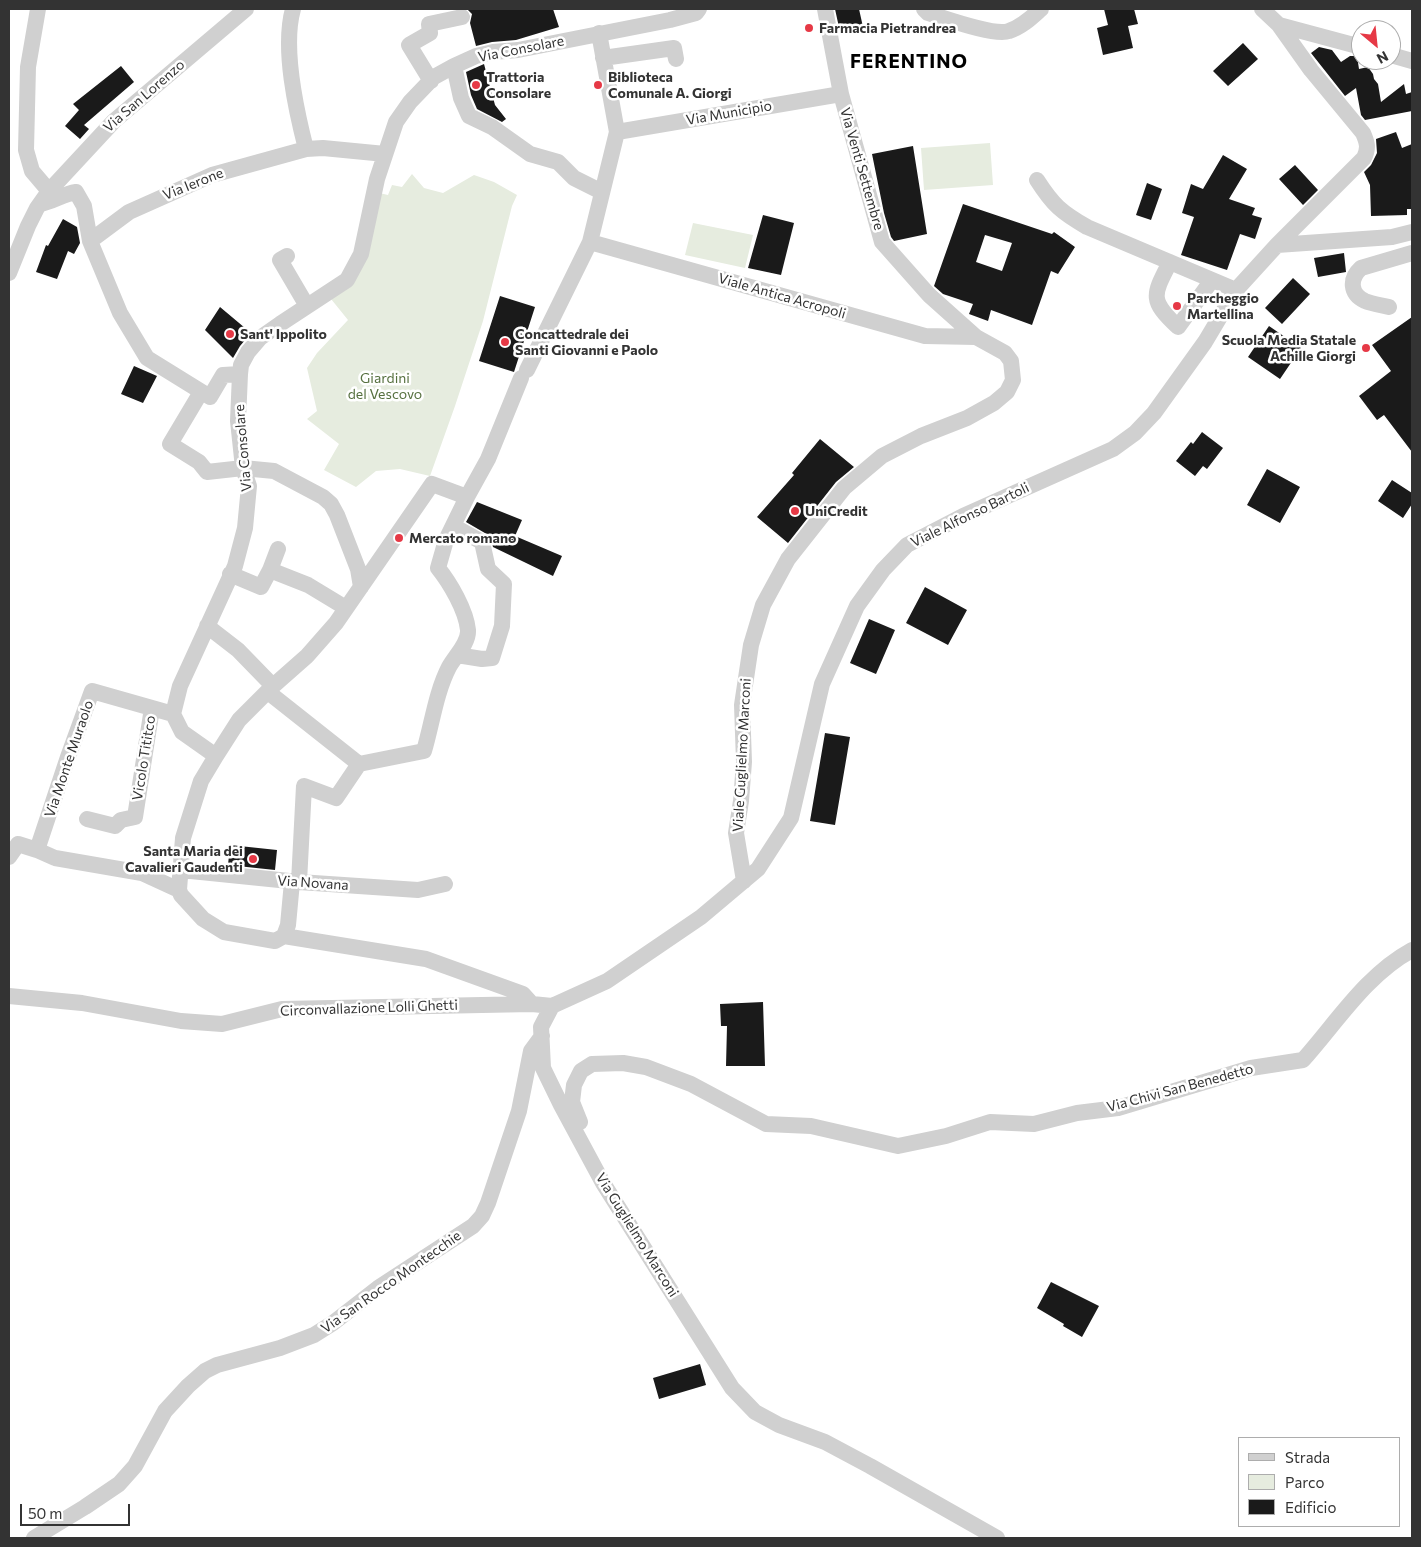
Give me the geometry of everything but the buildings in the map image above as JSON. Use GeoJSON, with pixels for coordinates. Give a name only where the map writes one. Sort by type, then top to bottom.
{"type":"FeatureCollection","features":[{"type":"Feature","properties":{"kind":"street"},"geometry":{"type":"LineString","coordinates":[[38,9],[28,67],[26,150],[32,171],[44,197],[50,203],[66,194],[76,192],[84,206],[90,241],[120,313],[147,358],[210,397],[224,375],[240,374]]}},
{"type":"Feature","properties":{"kind":"street","name":"Via San Lorenzo"},"geometry":{"type":"LineString","coordinates":[[44,197],[114,121],[246,9]]}},
{"type":"Feature","properties":{"kind":"street"},"geometry":{"type":"LineString","coordinates":[[293,9],[288,36],[296,114],[306,149]]}},
{"type":"Feature","properties":{"kind":"street","name":"Via Venti Settembre"},"geometry":{"type":"LineString","coordinates":[[825,9],[841,94],[882,242],[929,295],[976,336],[1005,353],[1011,361],[1013,380],[1007,392]]}},
{"type":"Feature","properties":{"kind":"street"},"geometry":{"type":"LineString","coordinates":[[924,9],[934,15],[1000,33],[1015,29],[1041,9]]}},
{"type":"Feature","properties":{"kind":"street","name":"Viale Alfonso Bartoli"},"geometry":{"type":"LineString","coordinates":[[744,881],[758,869],[791,818],[822,684],[857,606],[883,570],[907,545],[963,516],[1113,450],[1135,433],[1154,413],[1205,342],[1236,290],[1277,245],[1364,158],[1368,151],[1364,133],[1311,70],[1279,25],[1262,9]]}},
{"type":"Feature","properties":{"kind":"street","name":"Via Consolare"},"geometry":{"type":"LineString","coordinates":[[173,714],[180,686],[235,566],[245,528],[248,486],[243,468],[238,421],[241,365],[248,352],[260,338],[347,280],[362,254],[377,179],[396,122],[410,102],[431,81],[454,66],[476,56],[493,52],[518,50],[670,20],[698,10]]}},
{"type":"Feature","properties":{"kind":"street"},"geometry":{"type":"LineString","coordinates":[[431,81],[409,45],[430,33],[430,24],[462,17]]}},
{"type":"Feature","properties":{"kind":"street","name":"Viale Alfonso Bartoli"},"geometry":{"type":"LineString","coordinates":[[1279,25],[1351,44]]}},
{"type":"Feature","properties":{"kind":"street"},"geometry":{"type":"LineString","coordinates":[[284,936],[288,925],[296,882],[304,786],[336,798],[359,764],[424,751],[443,682],[466,639],[468,631],[466,622],[451,585],[438,568],[446,540],[488,459],[524,374],[590,242],[617,132],[599,33]]}},
{"type":"Feature","properties":{"kind":"street"},"geometry":{"type":"LineString","coordinates":[[603,58],[674,48],[676,59]]}},
{"type":"Feature","properties":{"kind":"street"},"geometry":{"type":"LineString","coordinates":[[454,66],[461,98],[469,116],[492,127],[530,154],[558,162],[574,178],[602,192]]}},
{"type":"Feature","properties":{"kind":"street","name":"Via Municipio"},"geometry":{"type":"LineString","coordinates":[[617,132],[841,94]]}},
{"type":"Feature","properties":{"kind":"street","name":"Via Ierone"},"geometry":{"type":"LineString","coordinates":[[90,241],[128,212],[212,175],[306,149],[323,148],[385,154]]}},
{"type":"Feature","properties":{"kind":"street"},"geometry":{"type":"LineString","coordinates":[[1037,180],[1047,196],[1064,214],[1087,227],[1236,290]]}},
{"type":"Feature","properties":{"kind":"street"},"geometry":{"type":"LineString","coordinates":[[9,273],[28,226],[44,197]]}},
{"type":"Feature","properties":{"kind":"street"},"geometry":{"type":"LineString","coordinates":[[1277,245],[1392,237],[1412,232]]}},
{"type":"Feature","properties":{"kind":"street","name":"Viale Antica Acropoli"},"geometry":{"type":"LineString","coordinates":[[590,242],[925,336],[976,336]]}},
{"type":"Feature","properties":{"kind":"street"},"geometry":{"type":"LineString","coordinates":[[1389,307],[1363,300],[1354,290],[1352,282],[1354,274],[1361,268],[1412,253]]}},
{"type":"Feature","properties":{"kind":"street"},"geometry":{"type":"LineString","coordinates":[[287,256],[280,260],[308,306]]}},
{"type":"Feature","properties":{"kind":"street"},"geometry":{"type":"LineString","coordinates":[[1170,262],[1157,288],[1157,298],[1162,312],[1178,327],[1212,280]]}},
{"type":"Feature","properties":{"kind":"street"},"geometry":{"type":"LineString","coordinates":[[201,392],[170,444],[199,462],[207,472],[243,468],[274,471],[323,497],[331,504],[337,515],[358,569],[361,587]]}},
{"type":"Feature","properties":{"kind":"street","name":"Viale Guglielmo Marconi"},"geometry":{"type":"LineString","coordinates":[[744,881],[736,834],[742,802],[744,762],[742,705],[751,645],[763,605],[788,559],[844,488],[882,456],[921,436],[967,418],[994,403],[1007,392]]}},
{"type":"Feature","properties":{"kind":"street"},"geometry":{"type":"LineString","coordinates":[[467,497],[432,484],[346,608],[307,656],[239,720],[201,781],[183,838],[179,890],[184,900],[203,919],[224,932],[275,940],[284,936],[426,959],[523,994],[532,1004]]}},
{"type":"Feature","properties":{"kind":"street"},"geometry":{"type":"LineString","coordinates":[[453,526],[482,542],[488,569],[504,584],[502,626],[492,658],[482,659],[457,655]]}},
{"type":"Feature","properties":{"kind":"street"},"geometry":{"type":"LineString","coordinates":[[230,574],[261,587],[278,548]]}},
{"type":"Feature","properties":{"kind":"street"},"geometry":{"type":"LineString","coordinates":[[270,570],[308,585],[346,608]]}},
{"type":"Feature","properties":{"kind":"street"},"geometry":{"type":"LineString","coordinates":[[207,626],[238,650],[271,689],[359,764]]}},
{"type":"Feature","properties":{"kind":"street","name":"Via Monte Muraolo"},"geometry":{"type":"LineString","coordinates":[[37,850],[92,691],[173,714]]}},
{"type":"Feature","properties":{"kind":"street","name":"Vicolo Tititco"},"geometry":{"type":"LineString","coordinates":[[87,819],[115,826],[121,820],[135,817],[152,708]]}},
{"type":"Feature","properties":{"kind":"street"},"geometry":{"type":"LineString","coordinates":[[173,714],[182,732],[216,756]]}},
{"type":"Feature","properties":{"kind":"street"},"geometry":{"type":"LineString","coordinates":[[9,857],[18,844],[55,858],[142,873],[179,890]]}},
{"type":"Feature","properties":{"kind":"street","name":"Via Novana"},"geometry":{"type":"LineString","coordinates":[[181,870],[296,882],[418,890],[445,884]]}},
{"type":"Feature","properties":{"kind":"street"},"geometry":{"type":"LineString","coordinates":[[552,1006],[607,981],[701,917],[744,881]]}},
{"type":"Feature","properties":{"kind":"street","name":"Via Chivi San Benedetto"},"geometry":{"type":"LineString","coordinates":[[581,1143],[584,1134],[572,1102],[574,1085],[581,1072],[592,1064],[623,1063],[646,1066],[691,1084],[766,1124],[810,1126],[898,1146],[946,1136],[990,1122],[1034,1124],[1077,1113],[1118,1108],[1251,1068],[1303,1060],[1346,1008],[1374,978],[1412,950]]}},
{"type":"Feature","properties":{"kind":"street","name":"Circonvallazione Lolli Ghetti"},"geometry":{"type":"LineString","coordinates":[[9,996],[82,1003],[181,1021],[222,1024],[282,1009],[532,1004],[552,1006]]}},
{"type":"Feature","properties":{"kind":"street","name":"Via Guglielmo Marconi"},"geometry":{"type":"LineString","coordinates":[[552,1006],[542,1027],[543,1068],[603,1183],[732,1388],[755,1412],[779,1425],[825,1442],[997,1538]]}},
{"type":"Feature","properties":{"kind":"street","name":"Via San Rocco Montecchie"},"geometry":{"type":"LineString","coordinates":[[34,1538],[85,1508],[119,1484],[135,1466],[165,1411],[205,1371],[217,1365],[280,1348],[314,1334],[334,1323],[398,1274],[473,1226],[482,1216],[488,1203],[519,1111],[531,1051],[542,1036]]}},
{"type":"Feature","properties":{"kind":"green space"},"geometry":{"type":"Polygon","coordinates":[[[990,143],[993,185],[924,190],[921,148],[990,143]]]}},
{"type":"Feature","properties":{"kind":"green space","name":"Giardini del Vescovo"},"geometry":{"type":"Polygon","coordinates":[[[412,174],[424,188],[443,193],[474,175],[494,182],[517,195],[512,206],[483,321],[430,476],[400,469],[376,471],[356,487],[324,470],[339,444],[307,419],[317,411],[307,368],[317,353],[348,320],[327,294],[346,288],[375,192],[388,195],[392,185],[402,187],[412,174]]]}},
{"type":"Feature","properties":{"kind":"green space"},"geometry":{"type":"Polygon","coordinates":[[[693,223],[753,235],[745,268],[685,255],[693,223]]]}},
{"type":"Feature","properties":{"kind":"place","name":"Farmacia Pietrandrea"},"geometry":{"type":"Point","coordinates":[809,28]}},
{"type":"Feature","properties":{"kind":"place","name":"Trattoria Consolare"},"geometry":{"type":"Point","coordinates":[476,85]}},
{"type":"Feature","properties":{"kind":"place","name":"Biblioteca Comunale A. Giorgi"},"geometry":{"type":"Point","coordinates":[598,85]}},
{"type":"Feature","properties":{"kind":"place","name":"Parcheggio Martellina"},"geometry":{"type":"Point","coordinates":[1177,306]}},
{"type":"Feature","properties":{"kind":"place","name":"Sant' Ippolito"},"geometry":{"type":"Point","coordinates":[230,334]}},
{"type":"Feature","properties":{"kind":"place","name":"Concattedrale dei Santi Giovanni e Paolo"},"geometry":{"type":"Point","coordinates":[505,342]}},
{"type":"Feature","properties":{"kind":"place","name":"Scuola Media Statale Achille Giorgi"},"geometry":{"type":"Point","coordinates":[1366,348]}},
{"type":"Feature","properties":{"kind":"place","name":"UniCredit"},"geometry":{"type":"Point","coordinates":[795,511]}},
{"type":"Feature","properties":{"kind":"place","name":"Mercato romano"},"geometry":{"type":"Point","coordinates":[399,538]}},
{"type":"Feature","properties":{"kind":"place","name":"Santa Maria dei Cavalieri Gaudenti"},"geometry":{"type":"Point","coordinates":[253,859]}},
{"type":"Feature","properties":{"kind":"district","name":"FERENTINO"},"geometry":{"type":"Point","coordinates":[909,62]}}]}
